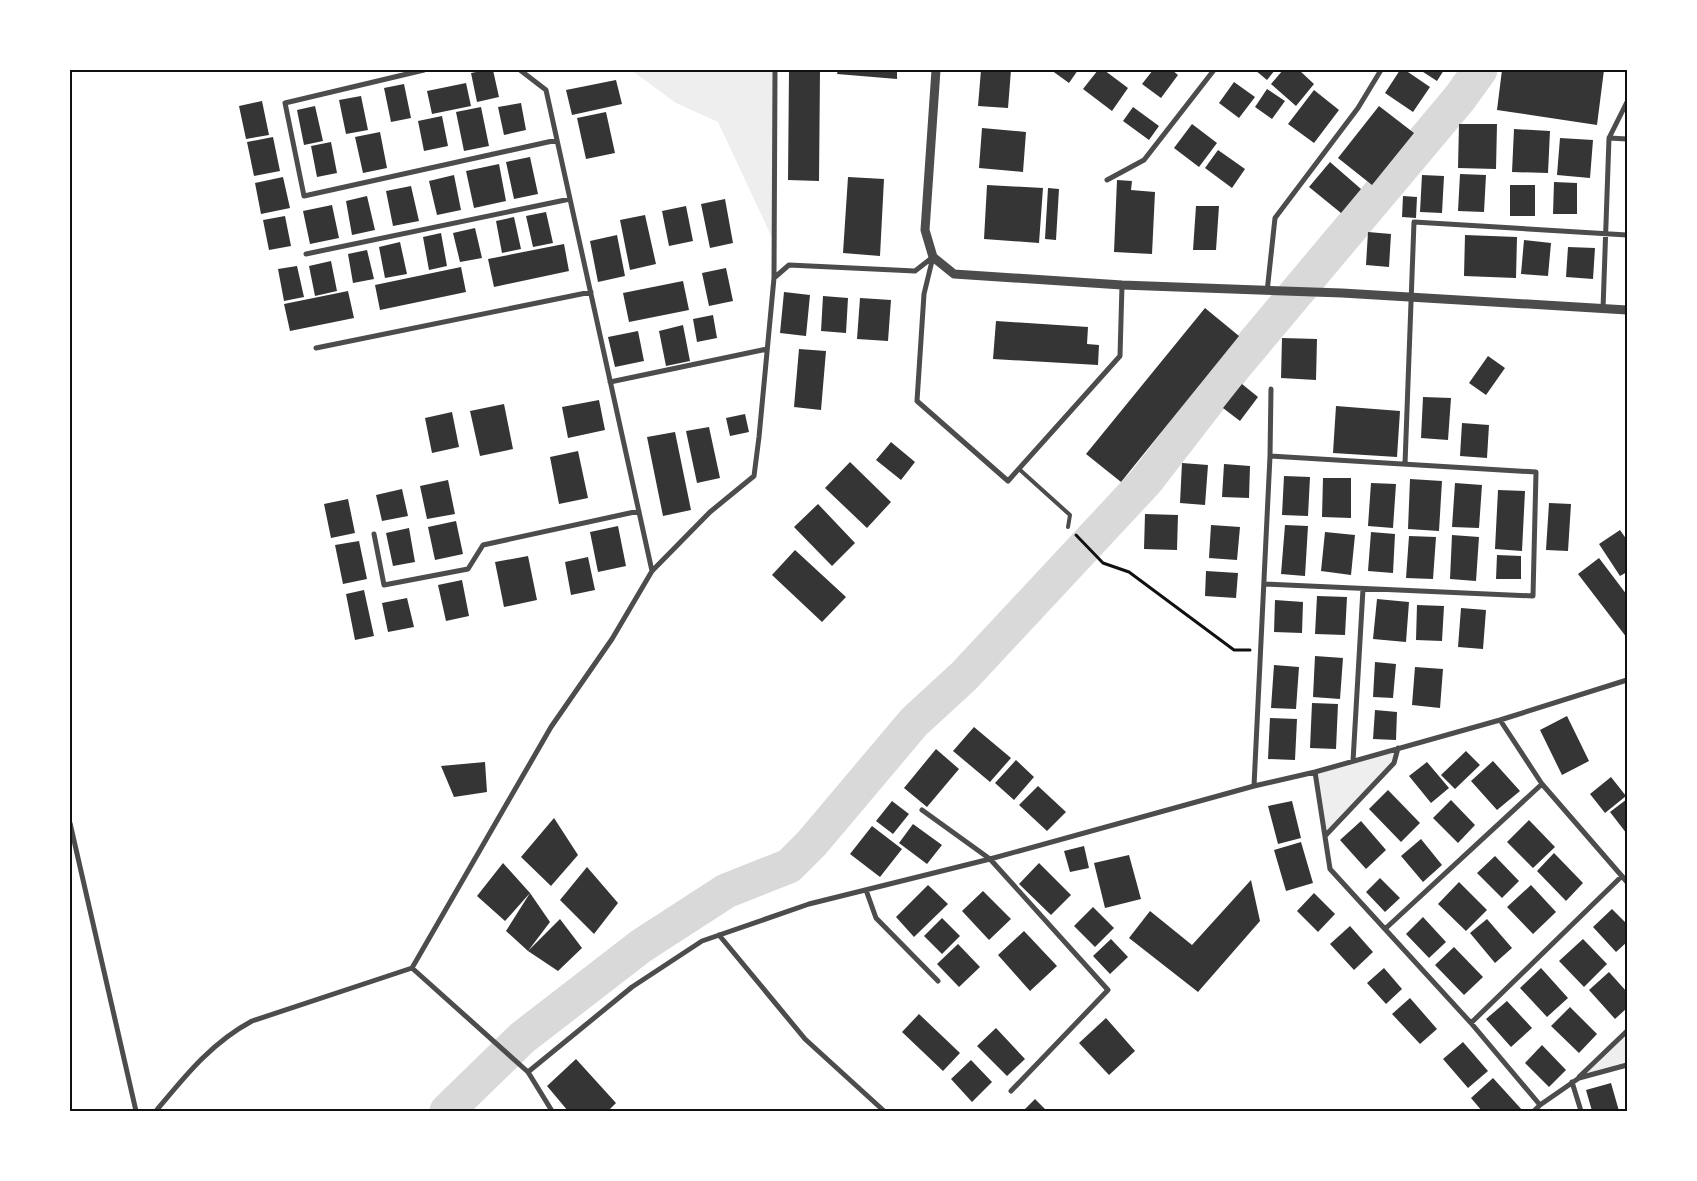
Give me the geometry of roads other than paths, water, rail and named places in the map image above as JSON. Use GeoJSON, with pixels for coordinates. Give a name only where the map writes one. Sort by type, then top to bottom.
{"type":"FeatureCollection","features":[{"type":"Feature","properties":{"kind":"street"},"geometry":{"type":"LineString","coordinates":[[424,70],[285,103],[304,196],[557,140]]}},
{"type":"Feature","properties":{"kind":"street"},"geometry":{"type":"LineString","coordinates":[[520,70],[546,90],[652,571]]}},
{"type":"Feature","properties":{"kind":"street"},"geometry":{"type":"LineString","coordinates":[[156,1111],[194,1065],[230,1033],[252,1021],[412,968],[551,727],[612,640],[652,571],[710,512],[754,476],[774,278],[775,70]]}},
{"type":"Feature","properties":{"kind":"street"},"geometry":{"type":"LineString","coordinates":[[936,70],[925,230],[933,257],[924,294],[916,402],[1008,481],[1120,356],[1122,285]]}},
{"type":"Feature","properties":{"kind":"street"},"geometry":{"type":"LineString","coordinates":[[1107,180],[1144,160],[1214,70]]}},
{"type":"Feature","properties":{"kind":"street"},"geometry":{"type":"LineString","coordinates":[[1268,292],[1275,218],[1358,108],[1382,70]]}},
{"type":"Feature","properties":{"kind":"street"},"geometry":{"type":"LineString","coordinates":[[1603,309],[1610,138],[1627,102]]}},
{"type":"Feature","properties":{"kind":"street"},"geometry":{"type":"LineString","coordinates":[[1610,138],[1627,139]]}},
{"type":"Feature","properties":{"kind":"street"},"geometry":{"type":"LineString","coordinates":[[306,254],[570,199]]}},
{"type":"Feature","properties":{"kind":"street"},"geometry":{"type":"LineString","coordinates":[[1405,464],[1414,222],[1627,234]]}},
{"type":"Feature","properties":{"kind":"street"},"geometry":{"type":"LineString","coordinates":[[774,278],[789,265],[915,271],[933,257]]}},
{"type":"Feature","properties":{"kind":"street"},"geometry":{"type":"LineString","coordinates":[[933,257],[954,274],[1122,285],[1412,297],[1627,310]]}},
{"type":"Feature","properties":{"kind":"street"},"geometry":{"type":"LineString","coordinates":[[316,348],[590,292]]}},
{"type":"Feature","properties":{"kind":"street"},"geometry":{"type":"LineString","coordinates":[[610,382],[767,349]]}},
{"type":"Feature","properties":{"kind":"street"},"geometry":{"type":"LineString","coordinates":[[1254,786],[1270,456],[1271,389]]}},
{"type":"Feature","properties":{"kind":"street"},"geometry":{"type":"LineString","coordinates":[[1264,584],[1533,596],[1536,472],[1270,456]]}},
{"type":"Feature","properties":{"kind":"street"},"geometry":{"type":"LineString","coordinates":[[374,534],[384,585],[468,569],[483,545],[639,511]]}},
{"type":"Feature","properties":{"kind":"street"},"geometry":{"type":"LineString","coordinates":[[1353,761],[1363,589]]}},
{"type":"Feature","properties":{"kind":"street"},"geometry":{"type":"LineString","coordinates":[[528,1072],[632,987],[702,941],[810,904],[990,859],[1254,786],[1315,772],[1500,720],[1627,680]]}},
{"type":"Feature","properties":{"kind":"street"},"geometry":{"type":"LineString","coordinates":[[1500,720],[1542,784],[1627,882]]}},
{"type":"Feature","properties":{"kind":"street"},"geometry":{"type":"LineString","coordinates":[[1325,836],[1394,763],[1398,748]]}},
{"type":"Feature","properties":{"kind":"street"},"geometry":{"type":"LineString","coordinates":[[1315,772],[1330,869],[1471,1023],[1540,1105]]}},
{"type":"Feature","properties":{"kind":"street"},"geometry":{"type":"LineString","coordinates":[[1385,929],[1542,784]]}},
{"type":"Feature","properties":{"kind":"street"},"geometry":{"type":"LineString","coordinates":[[922,810],[990,859],[1108,990],[1011,1091]]}},
{"type":"Feature","properties":{"kind":"street"},"geometry":{"type":"LineString","coordinates":[[70,823],[136,1111]]}},
{"type":"Feature","properties":{"kind":"street"},"geometry":{"type":"LineString","coordinates":[[1471,1023],[1622,876]]}},
{"type":"Feature","properties":{"kind":"street"},"geometry":{"type":"LineString","coordinates":[[866,890],[876,918],[938,981]]}},
{"type":"Feature","properties":{"kind":"street"},"geometry":{"type":"LineString","coordinates":[[719,935],[805,1039],[884,1111]]}},
{"type":"Feature","properties":{"kind":"street"},"geometry":{"type":"LineString","coordinates":[[412,968],[528,1072],[552,1111]]}},
{"type":"Feature","properties":{"kind":"street"},"geometry":{"type":"LineString","coordinates":[[1534,1111],[1578,1078],[1627,1031]]}},
{"type":"Feature","properties":{"kind":"street"},"geometry":{"type":"LineString","coordinates":[[1578,1078],[1627,1065]]}},
{"type":"Feature","properties":{"kind":"street"},"geometry":{"type":"LineString","coordinates":[[1572,1082],[1581,1111]]}},
{"type":"Feature","properties":{"kind":"lane"},"geometry":{"type":"LineString","coordinates":[[1019,469],[1070,515],[1068,527]]}},
{"type":"Feature","properties":{"kind":"waterway"},"geometry":{"type":"LineString","coordinates":[[447,1111],[522,1038],[641,946],[726,891],[789,866],[812,843],[914,722],[964,676],[1146,481],[1234,367],[1459,99],[1480,70]]}}]}
